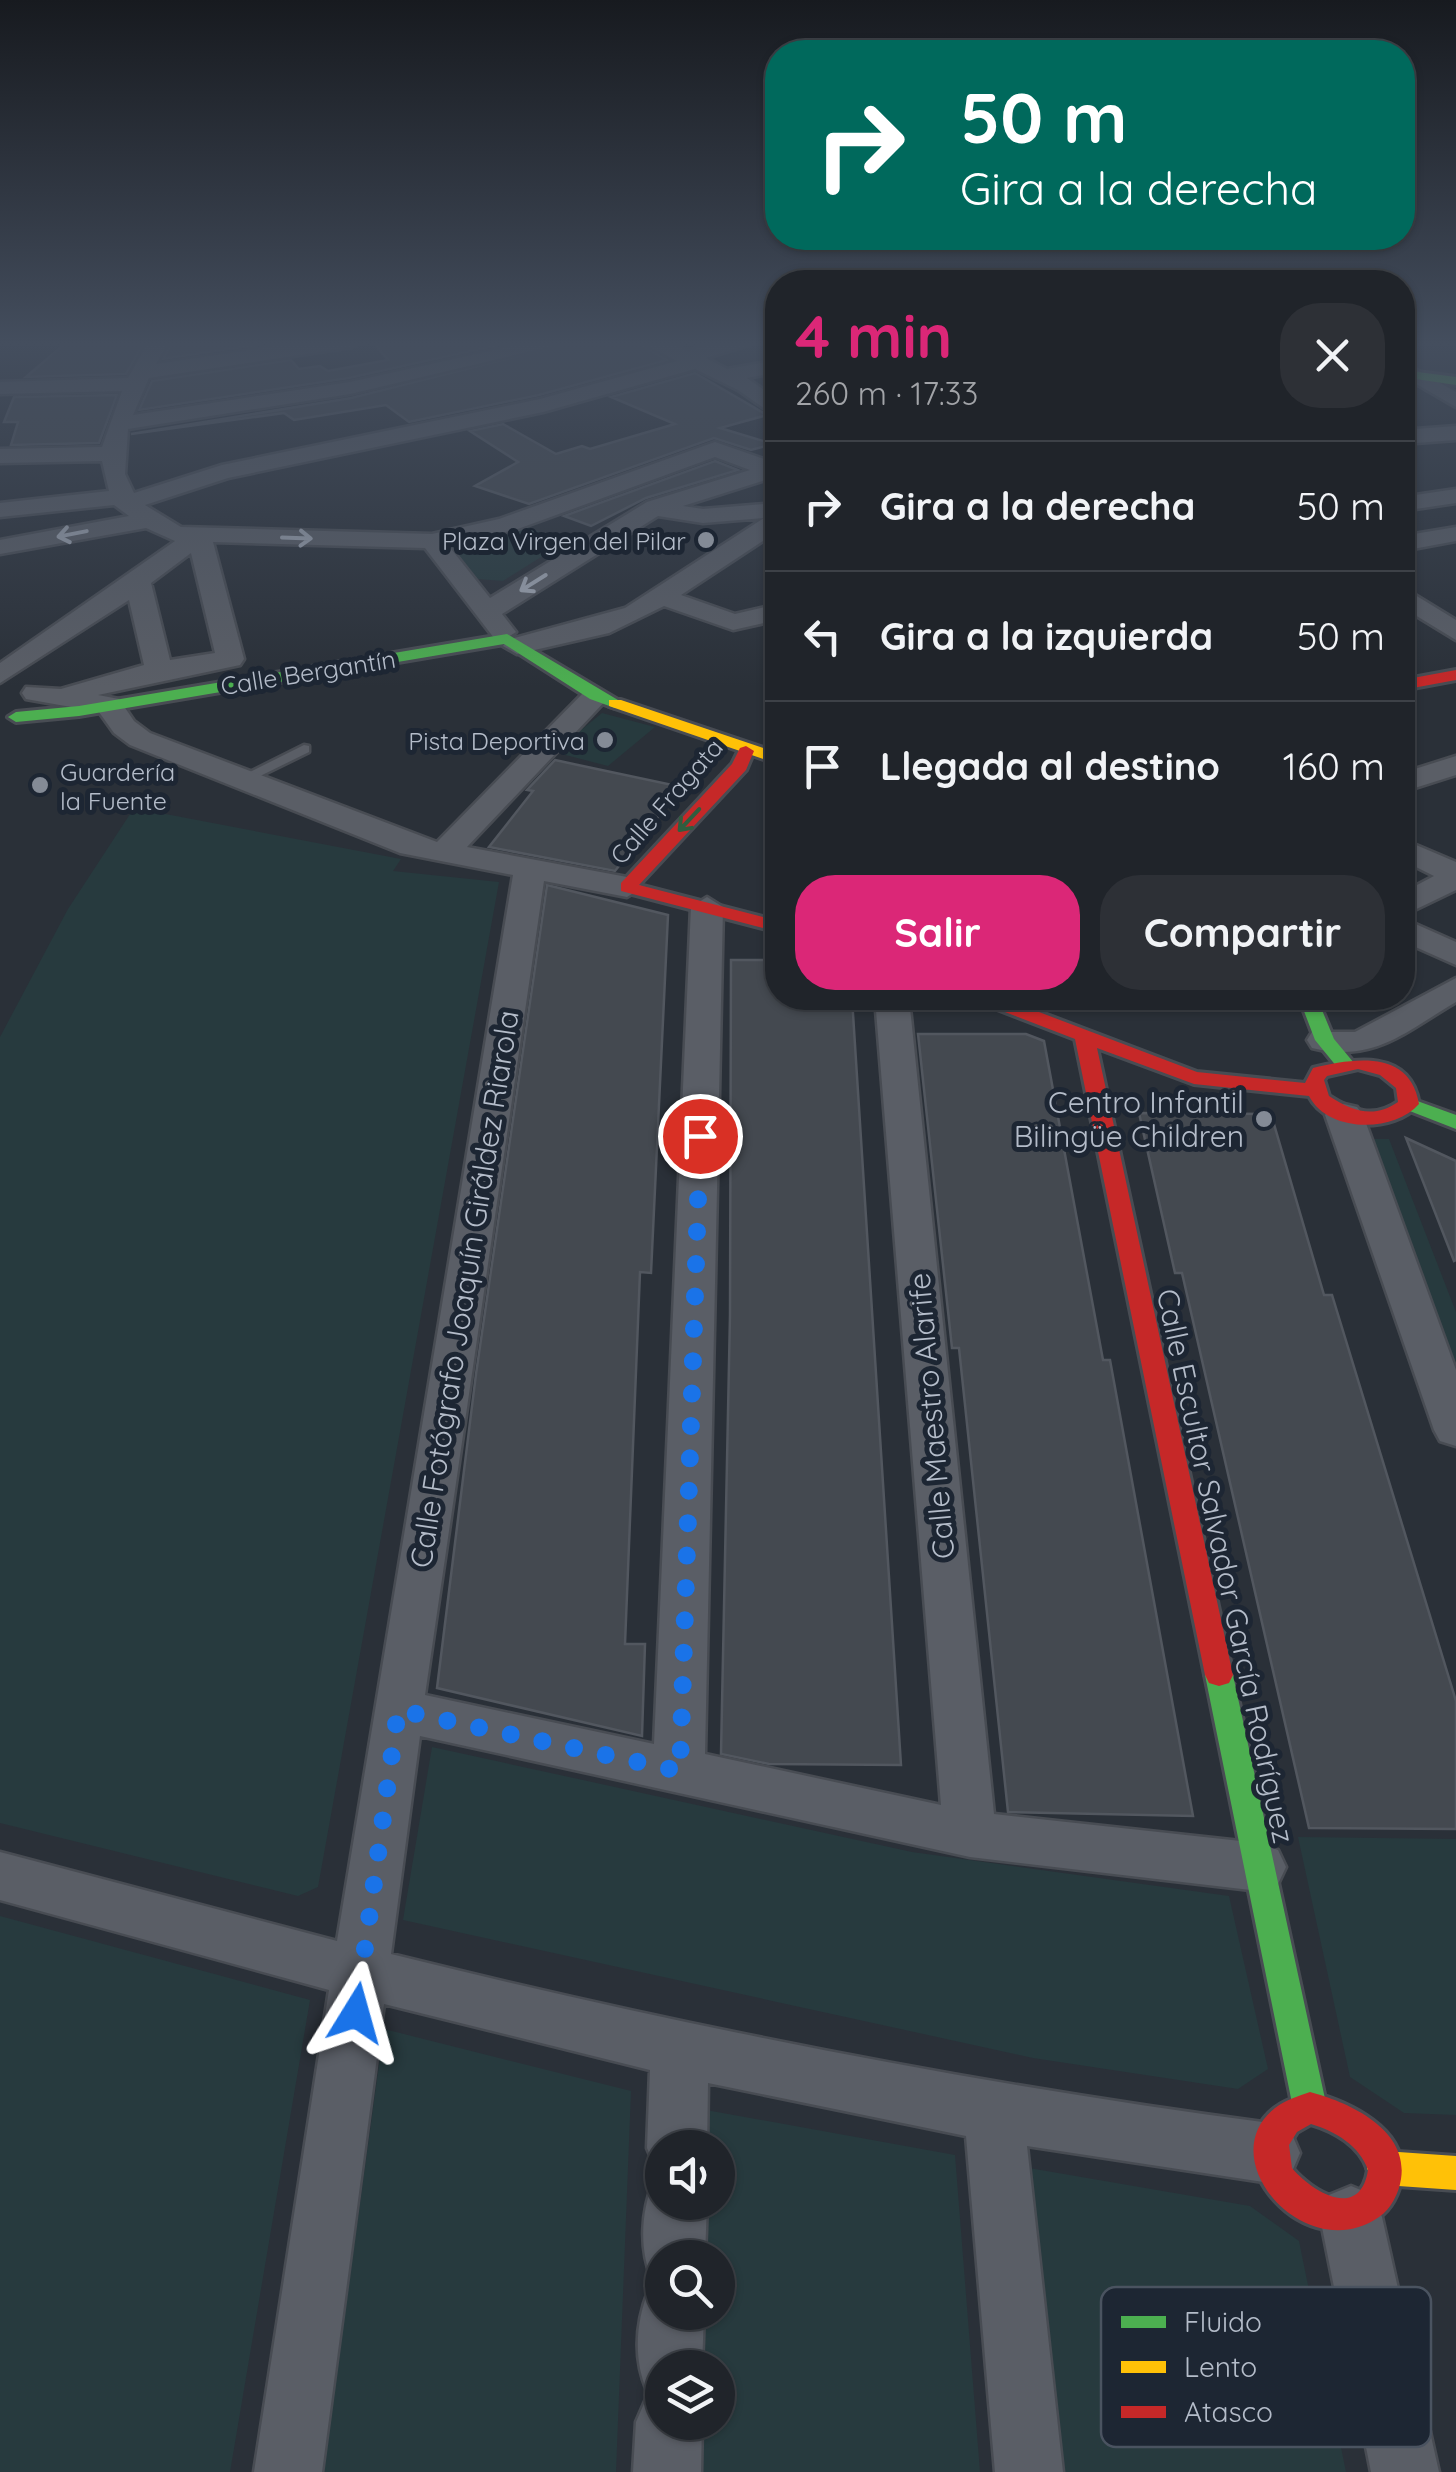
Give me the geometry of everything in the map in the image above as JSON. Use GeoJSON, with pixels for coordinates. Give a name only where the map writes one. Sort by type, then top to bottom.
{"type":"FeatureCollection","features":[{"type":"Feature","properties":{"kind":"street"},"geometry":{"type":"LineString","coordinates":[[111,456],[130,507]]}},
{"type":"Feature","properties":{"kind":"street"},"geometry":{"type":"LineString","coordinates":[[0,547],[130,507],[222,472],[297,456]]}},
{"type":"Feature","properties":{"kind":"street"},"geometry":{"type":"LineString","coordinates":[[0,510],[130,507],[176,534],[432,541],[506,524],[694,456]]}},
{"type":"Feature","properties":{"kind":"street"},"geometry":{"type":"LineString","coordinates":[[736,456],[765,467]]}},
{"type":"Feature","properties":{"kind":"street"},"geometry":{"type":"LineString","coordinates":[[490,610],[655,507],[765,473]]}},
{"type":"Feature","properties":{"kind":"street"},"geometry":{"type":"LineString","coordinates":[[1415,502],[1456,496]]}},
{"type":"Feature","properties":{"kind":"street"},"geometry":{"type":"LineString","coordinates":[[655,507],[690,515],[765,511]]}},
{"type":"Feature","properties":{"kind":"street"},"geometry":{"type":"LineString","coordinates":[[626,524],[728,551]]}},
{"type":"Feature","properties":{"kind":"street"},"geometry":{"type":"LineString","coordinates":[[512,642],[600,627],[634,614],[765,528]]}},
{"type":"Feature","properties":{"kind":"street"},"geometry":{"type":"LineString","coordinates":[[1415,542],[1456,534]]}},
{"type":"Feature","properties":{"kind":"street"},"geometry":{"type":"LineString","coordinates":[[22,684],[138,581],[200,535]]}},
{"type":"Feature","properties":{"kind":"street"},"geometry":{"type":"LineString","coordinates":[[22,684],[230,659],[200,535]]}},
{"type":"Feature","properties":{"kind":"street"},"geometry":{"type":"LineString","coordinates":[[432,541],[512,642],[596,696],[765,755]]}},
{"type":"Feature","properties":{"kind":"street"},"geometry":{"type":"LineString","coordinates":[[138,581],[160,670]]}},
{"type":"Feature","properties":{"kind":"street"},"geometry":{"type":"LineString","coordinates":[[658,595],[733,622],[765,615]]}},
{"type":"Feature","properties":{"kind":"street"},"geometry":{"type":"LineString","coordinates":[[1415,603],[1450,623]]}},
{"type":"Feature","properties":{"kind":"street","name":"Calle Bergantín"},"geometry":{"type":"LineString","coordinates":[[8,719],[512,642]]}},
{"type":"Feature","properties":{"kind":"street"},"geometry":{"type":"LineString","coordinates":[[1415,682],[1456,674]]}},
{"type":"Feature","properties":{"kind":"street"},"geometry":{"type":"LineString","coordinates":[[8,719],[33,708],[22,684]]}},
{"type":"Feature","properties":{"kind":"street","name":"Calle Bergantín"},"geometry":{"type":"LineString","coordinates":[[22,684],[109,705]]}},
{"type":"Feature","properties":{"kind":"street"},"geometry":{"type":"LineString","coordinates":[[444,854],[596,696]]}},
{"type":"Feature","properties":{"kind":"street"},"geometry":{"type":"LineString","coordinates":[[109,705],[124,727],[140,739],[411,846],[627,887],[765,923]]}},
{"type":"Feature","properties":{"kind":"street","name":"Calle Fragata"},"geometry":{"type":"LineString","coordinates":[[627,887],[740,766],[746,750]]}},
{"type":"Feature","properties":{"kind":"street"},"geometry":{"type":"LineString","coordinates":[[1415,779],[1456,765]]}},
{"type":"Feature","properties":{"kind":"street"},"geometry":{"type":"LineString","coordinates":[[1415,854],[1456,875]]}},
{"type":"Feature","properties":{"kind":"street","name":"Calle Fotógrafo Joaquín Giráldez Riarola"},"geometry":{"type":"LineString","coordinates":[[288,2472],[398,1710],[530,868]]}},
{"type":"Feature","properties":{"kind":"street"},"geometry":{"type":"LineString","coordinates":[[1415,899],[1456,875]]}},
{"type":"Feature","properties":{"kind":"street"},"geometry":{"type":"LineString","coordinates":[[680,1771],[706,907]]}},
{"type":"Feature","properties":{"kind":"street"},"geometry":{"type":"LineString","coordinates":[[1415,934],[1456,955]]}},
{"type":"Feature","properties":{"kind":"street"},"geometry":{"type":"LineString","coordinates":[[1447,1003],[1334,1052],[1320,1072],[1456,1430]]}},
{"type":"Feature","properties":{"kind":"street","name":"Calle Maestro Alarife"},"geometry":{"type":"LineString","coordinates":[[893,1010],[970,1834]]}},
{"type":"Feature","properties":{"kind":"street"},"geometry":{"type":"LineString","coordinates":[[1017,1010],[1194,1078],[1392,1117],[1408,1104],[1410,1095],[1398,1078],[1334,1052],[1314,1010]]}},
{"type":"Feature","properties":{"kind":"street","name":"Calle Escultor Salvador García Rodríguez"},"geometry":{"type":"LineString","coordinates":[[1084,1036],[1310,2108]]}},
{"type":"Feature","properties":{"kind":"street"},"geometry":{"type":"LineString","coordinates":[[1408,1104],[1456,1123]]}},
{"type":"Feature","properties":{"kind":"street"},"geometry":{"type":"LineString","coordinates":[[398,1710],[970,1834],[1260,1868]]}},
{"type":"Feature","properties":{"kind":"street"},"geometry":{"type":"LineString","coordinates":[[0,1876],[362,1975],[680,2053],[994,2115],[1270,2153]]}},
{"type":"Feature","properties":{"kind":"street"},"geometry":{"type":"LineString","coordinates":[[678,2130],[680,2053]]}},
{"type":"Feature","properties":{"kind":"street"},"geometry":{"type":"LineString","coordinates":[[1381,2287],[1368,2192],[1380,2152],[1358,2124],[1326,2108],[1310,2108],[1280,2122],[1270,2153],[1283,2188],[1314,2212],[1368,2192],[1456,2173]]}},
{"type":"Feature","properties":{"kind":"street"},"geometry":{"type":"LineString","coordinates":[[994,2115],[1030,2472]]}},
{"type":"Feature","properties":{"kind":"street"},"geometry":{"type":"LineString","coordinates":[[667,2472],[668,2440]]}},
{"type":"Feature","properties":{"kind":"street"},"geometry":{"type":"LineString","coordinates":[[1402,2447],[1405,2472]]}},
{"type":"Feature","properties":{"kind":"lane"},"geometry":{"type":"LineString","coordinates":[[239,780],[304,749]]}},
{"type":"Feature","properties":{"kind":"green space"},"geometry":{"type":"Polygon","coordinates":[[[525,526],[565,542],[503,581],[478,579],[446,543],[525,526]]]}},
{"type":"Feature","properties":{"kind":"green space","name":"Pista Deportiva"},"geometry":{"type":"Polygon","coordinates":[[[602,713],[655,727],[608,766],[554,752],[602,713]]]}},
{"type":"Feature","properties":{"kind":"green space"},"geometry":{"type":"Polygon","coordinates":[[[134,808],[401,859],[393,871],[499,882],[318,1887],[298,1896],[0,1823],[0,1037],[68,909],[134,808]]]}},
{"type":"Feature","properties":{"kind":"green space"},"geometry":{"type":"Polygon","coordinates":[[[1366,1139],[1389,1139],[1456,1312],[1456,1386],[1366,1139]]]}},
{"type":"Feature","properties":{"kind":"green space"},"geometry":{"type":"Polygon","coordinates":[[[432,1747],[912,1852],[1229,1896],[1268,2069],[1238,2089],[1033,2058],[403,1920],[432,1747]]]}},
{"type":"Feature","properties":{"kind":"green space"},"geometry":{"type":"Polygon","coordinates":[[[1298,1837],[1456,1839],[1456,2115],[1404,2113],[1350,2077],[1298,1837]]]}},
{"type":"Feature","properties":{"kind":"green space"},"geometry":{"type":"Polygon","coordinates":[[[0,1916],[310,2000],[230,2472],[0,2472],[0,1916]]]}},
{"type":"Feature","properties":{"kind":"green space"},"geometry":{"type":"Polygon","coordinates":[[[384,2029],[631,2091],[616,2472],[323,2472],[384,2029]]]}},
{"type":"Feature","properties":{"kind":"green space"},"geometry":{"type":"Polygon","coordinates":[[[706,2110],[955,2155],[980,2472],[699,2472],[700,2440],[735,2440],[735,2350],[701,2350],[702,2330],[735,2330],[735,2240],[703,2240],[704,2220],[735,2220],[735,2130],[705,2130],[706,2110]]]}},
{"type":"Feature","properties":{"kind":"green space"},"geometry":{"type":"Polygon","coordinates":[[[1029,2168],[1250,2206],[1299,2241],[1308,2287],[1101,2287],[1101,2447],[1341,2447],[1346,2472],[1060,2472],[1029,2168]]]}},
{"type":"Feature","properties":{"kind":"building"},"geometry":{"type":"Polygon","coordinates":[[[509,456],[663,456],[529,504],[475,486],[518,462],[509,456]]]}},
{"type":"Feature","properties":{"kind":"building"},"geometry":{"type":"Polygon","coordinates":[[[715,461],[738,470],[646,498],[591,526],[564,516],[715,461]]]}},
{"type":"Feature","properties":{"kind":"building"},"geometry":{"type":"Polygon","coordinates":[[[555,760],[682,787],[615,871],[489,847],[533,791],[527,790],[555,760]]]}},
{"type":"Feature","properties":{"kind":"building"},"geometry":{"type":"Polygon","coordinates":[[[547,885],[668,915],[651,1273],[640,1272],[625,1644],[645,1644],[642,1736],[437,1688],[476,1374],[547,885]]]}},
{"type":"Feature","properties":{"kind":"building"},"geometry":{"type":"Polygon","coordinates":[[[731,960],[765,960],[765,1010],[853,1010],[901,1765],[769,1764],[721,1754],[730,1315],[731,960]]]}},
{"type":"Feature","properties":{"kind":"building"},"geometry":{"type":"Polygon","coordinates":[[[918,1034],[1026,1034],[1044,1041],[1103,1360],[1110,1360],[1193,1816],[1008,1812],[959,1348],[952,1348],[918,1034]]]}},
{"type":"Feature","properties":{"kind":"building"},"geometry":{"type":"Polygon","coordinates":[[[1139,1113],[1271,1114],[1324,1295],[1332,1295],[1456,1701],[1456,1829],[1309,1828],[1182,1273],[1175,1273],[1139,1113]]]}},
{"type":"Feature","properties":{"kind":"building"},"geometry":{"type":"Polygon","coordinates":[[[1406,1138],[1456,1161],[1454,1261],[1406,1138]]]}},
{"type":"Feature","properties":{"kind":"traffic: fast"},"geometry":{"type":"LineString","coordinates":[[16,717],[79,711],[507,639],[596,696],[615,703]]}},
{"type":"Feature","properties":{"kind":"traffic: fast"},"geometry":{"type":"LineString","coordinates":[[1313,1010],[1325,1040],[1344,1063]]}},
{"type":"Feature","properties":{"kind":"traffic: fast"},"geometry":{"type":"LineString","coordinates":[[1409,1104],[1456,1123]]}},
{"type":"Feature","properties":{"kind":"traffic: fast"},"geometry":{"type":"LineString","coordinates":[[1219,1675],[1310,2108]]}},
{"type":"Feature","properties":{"kind":"traffic: slow"},"geometry":{"type":"LineString","coordinates":[[615,703],[765,755]]}},
{"type":"Feature","properties":{"kind":"traffic: slow"},"geometry":{"type":"LineString","coordinates":[[1384,2168],[1456,2173]]}},
{"type":"Feature","properties":{"kind":"traffic: jam"},"geometry":{"type":"LineString","coordinates":[[1415,683],[1456,675]]}},
{"type":"Feature","properties":{"kind":"traffic: jam"},"geometry":{"type":"LineString","coordinates":[[746,751],[740,766],[627,887],[765,924]]}},
{"type":"Feature","properties":{"kind":"traffic: jam"},"geometry":{"type":"LineString","coordinates":[[1017,1010],[1194,1078],[1314,1090]]}},
{"type":"Feature","properties":{"kind":"traffic: jam"},"geometry":{"type":"LineString","coordinates":[[1084,1036],[1219,1675]]}},
{"type":"Feature","properties":{"kind":"traffic: jam"},"geometry":{"type":"LineString","coordinates":[[1358,1063],[1387,1071],[1406,1086],[1409,1104],[1387,1117],[1364,1119],[1320,1099],[1314,1080],[1320,1072],[1358,1063]]}},
{"type":"Feature","properties":{"kind":"traffic: jam"},"geometry":{"type":"LineString","coordinates":[[1310,2108],[1358,2129],[1381,2155],[1386,2170],[1383,2186],[1372,2202],[1353,2214],[1333,2216],[1312,2209],[1294,2197],[1280,2180],[1272,2161],[1272,2141],[1283,2123],[1310,2108]]}},
{"type":"Feature","properties":{"kind":"place","name":"Plaza Virgen del Pilar"},"geometry":{"type":"Point","coordinates":[706,540]}},
{"type":"Feature","properties":{"kind":"place","name":"Pista Deportiva"},"geometry":{"type":"Point","coordinates":[605,740]}},
{"type":"Feature","properties":{"kind":"place","name":"Guardería la Fuente"},"geometry":{"type":"Point","coordinates":[40,785]}},
{"type":"Feature","properties":{"kind":"place","name":"Centro Infantil Bilingüe Children"},"geometry":{"type":"Point","coordinates":[1264,1119]}},
{"type":"Feature","properties":{"kind":"route"},"geometry":{"type":"LineString","coordinates":[[356,2013],[398,1710],[680,1771],[700,1136]]}}]}
